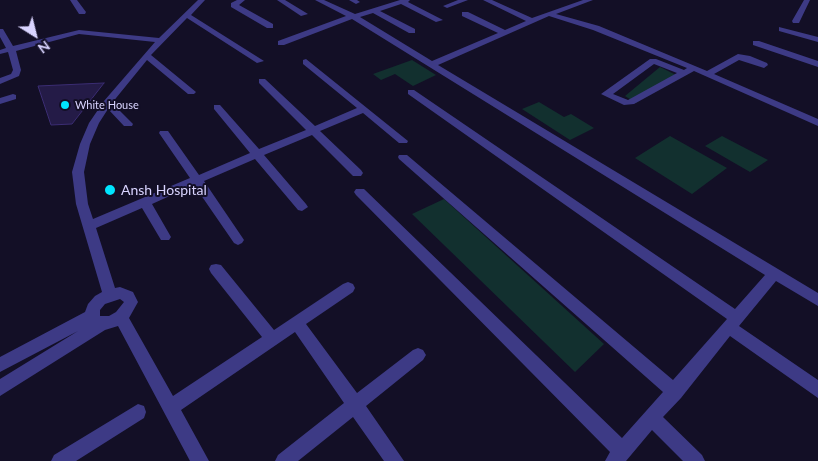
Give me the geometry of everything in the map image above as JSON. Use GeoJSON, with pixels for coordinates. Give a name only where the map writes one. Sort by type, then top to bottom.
{"type":"FeatureCollection","features":[{"type":"Feature","properties":{"kind":"street"},"geometry":{"type":"LineString","coordinates":[[73,0],[82,12]]}},
{"type":"Feature","properties":{"kind":"street"},"geometry":{"type":"LineString","coordinates":[[110,295],[82,204],[78,172],[85,144],[108,103],[146,55],[159,40],[202,0]]}},
{"type":"Feature","properties":{"kind":"street"},"geometry":{"type":"LineString","coordinates":[[242,0],[234,5],[270,26]]}},
{"type":"Feature","properties":{"kind":"street"},"geometry":{"type":"LineString","coordinates":[[280,0],[304,14]]}},
{"type":"Feature","properties":{"kind":"street"},"geometry":{"type":"LineString","coordinates":[[318,0],[353,17],[818,300]]}},
{"type":"Feature","properties":{"kind":"street"},"geometry":{"type":"LineString","coordinates":[[447,6],[465,0]]}},
{"type":"Feature","properties":{"kind":"street"},"geometry":{"type":"LineString","coordinates":[[486,0],[532,21]]}},
{"type":"Feature","properties":{"kind":"street"},"geometry":{"type":"LineString","coordinates":[[430,65],[548,14],[590,0]]}},
{"type":"Feature","properties":{"kind":"street"},"geometry":{"type":"LineString","coordinates":[[796,21],[807,0]]}},
{"type":"Feature","properties":{"kind":"street"},"geometry":{"type":"LineString","coordinates":[[281,42],[404,1],[439,20]]}},
{"type":"Feature","properties":{"kind":"street"},"geometry":{"type":"LineString","coordinates":[[375,10],[412,31]]}},
{"type":"Feature","properties":{"kind":"street"},"geometry":{"type":"LineString","coordinates":[[465,14],[505,33]]}},
{"type":"Feature","properties":{"kind":"street"},"geometry":{"type":"LineString","coordinates":[[548,14],[596,28],[694,68],[818,123]]}},
{"type":"Feature","properties":{"kind":"street"},"geometry":{"type":"LineString","coordinates":[[187,15],[260,61]]}},
{"type":"Feature","properties":{"kind":"street"},"geometry":{"type":"LineString","coordinates":[[782,29],[818,40]]}},
{"type":"Feature","properties":{"kind":"street"},"geometry":{"type":"LineString","coordinates":[[0,31],[11,49],[17,73],[0,81]]}},
{"type":"Feature","properties":{"kind":"street"},"geometry":{"type":"LineString","coordinates":[[0,52],[80,32],[159,40]]}},
{"type":"Feature","properties":{"kind":"street"},"geometry":{"type":"LineString","coordinates":[[756,43],[818,64]]}},
{"type":"Feature","properties":{"kind":"street"},"geometry":{"type":"LineString","coordinates":[[146,55],[191,92]]}},
{"type":"Feature","properties":{"kind":"street"},"geometry":{"type":"LineString","coordinates":[[707,74],[738,57],[764,64]]}},
{"type":"Feature","properties":{"kind":"street"},"geometry":{"type":"LineString","coordinates":[[684,73],[653,61],[606,94],[628,104],[694,68]]}},
{"type":"Feature","properties":{"kind":"street"},"geometry":{"type":"LineString","coordinates":[[306,62],[404,140]]}},
{"type":"Feature","properties":{"kind":"street"},"geometry":{"type":"LineString","coordinates":[[262,81],[357,173]]}},
{"type":"Feature","properties":{"kind":"street"},"geometry":{"type":"LineString","coordinates":[[411,92],[733,323],[818,390]]}},
{"type":"Feature","properties":{"kind":"street"},"geometry":{"type":"LineString","coordinates":[[0,101],[12,97]]}},
{"type":"Feature","properties":{"kind":"street"},"geometry":{"type":"LineString","coordinates":[[108,103],[128,124]]}},
{"type":"Feature","properties":{"kind":"street"},"geometry":{"type":"LineString","coordinates":[[218,107],[302,207]]}},
{"type":"Feature","properties":{"kind":"street"},"geometry":{"type":"LineString","coordinates":[[88,226],[364,109]]}},
{"type":"Feature","properties":{"kind":"street"},"geometry":{"type":"LineString","coordinates":[[164,133],[238,240]]}},
{"type":"Feature","properties":{"kind":"street"},"geometry":{"type":"LineString","coordinates":[[403,157],[675,392]]}},
{"type":"Feature","properties":{"kind":"street"},"geometry":{"type":"LineString","coordinates":[[360,192],[618,456],[675,392],[775,273]]}},
{"type":"Feature","properties":{"kind":"street"},"geometry":{"type":"LineString","coordinates":[[145,203],[165,237]]}},
{"type":"Feature","properties":{"kind":"street"},"geometry":{"type":"LineString","coordinates":[[216,269],[272,339]]}},
{"type":"Feature","properties":{"kind":"street"},"geometry":{"type":"LineString","coordinates":[[171,407],[348,288]]}},
{"type":"Feature","properties":{"kind":"street"},"geometry":{"type":"LineString","coordinates":[[0,365],[97,320],[122,317],[128,310],[131,302],[128,296],[120,293],[100,300],[93,308],[97,320]]}},
{"type":"Feature","properties":{"kind":"street"},"geometry":{"type":"LineString","coordinates":[[122,317],[200,461]]}},
{"type":"Feature","properties":{"kind":"street"},"geometry":{"type":"LineString","coordinates":[[0,388],[97,320]]}},
{"type":"Feature","properties":{"kind":"street"},"geometry":{"type":"LineString","coordinates":[[296,322],[395,461]]}},
{"type":"Feature","properties":{"kind":"street"},"geometry":{"type":"LineString","coordinates":[[284,461],[418,355]]}},
{"type":"Feature","properties":{"kind":"street"},"geometry":{"type":"LineString","coordinates":[[60,461],[138,412]]}},
{"type":"Feature","properties":{"kind":"street"},"geometry":{"type":"LineString","coordinates":[[652,418],[696,461]]}},
{"type":"Feature","properties":{"kind":"green space"},"geometry":{"type":"Polygon","coordinates":[[[412,60],[436,75],[413,86],[395,74],[381,80],[373,74],[412,60]]]}},
{"type":"Feature","properties":{"kind":"green space"},"geometry":{"type":"Polygon","coordinates":[[[660,67],[676,75],[636,103],[625,96],[660,67]]]}},
{"type":"Feature","properties":{"kind":"green space"},"geometry":{"type":"Polygon","coordinates":[[[539,102],[564,117],[571,114],[594,128],[570,140],[522,109],[539,102]]]}},
{"type":"Feature","properties":{"kind":"green space"},"geometry":{"type":"Polygon","coordinates":[[[670,136],[727,168],[692,194],[635,158],[670,136]]]}},
{"type":"Feature","properties":{"kind":"green space"},"geometry":{"type":"Polygon","coordinates":[[[722,136],[768,160],[750,172],[705,146],[722,136]]]}},
{"type":"Feature","properties":{"kind":"green space"},"geometry":{"type":"Polygon","coordinates":[[[444,199],[604,344],[575,372],[412,214],[444,199]]]}},
{"type":"Feature","properties":{"kind":"building","name":"White House"},"geometry":{"type":"Polygon","coordinates":[[[104,83],[72,124],[51,125],[38,86],[104,83]]]}},
{"type":"Feature","properties":{"kind":"place","name":"White House"},"geometry":{"type":"Point","coordinates":[65,105]}},
{"type":"Feature","properties":{"kind":"place","name":"Ansh Hospital"},"geometry":{"type":"Point","coordinates":[110,190]}}]}
